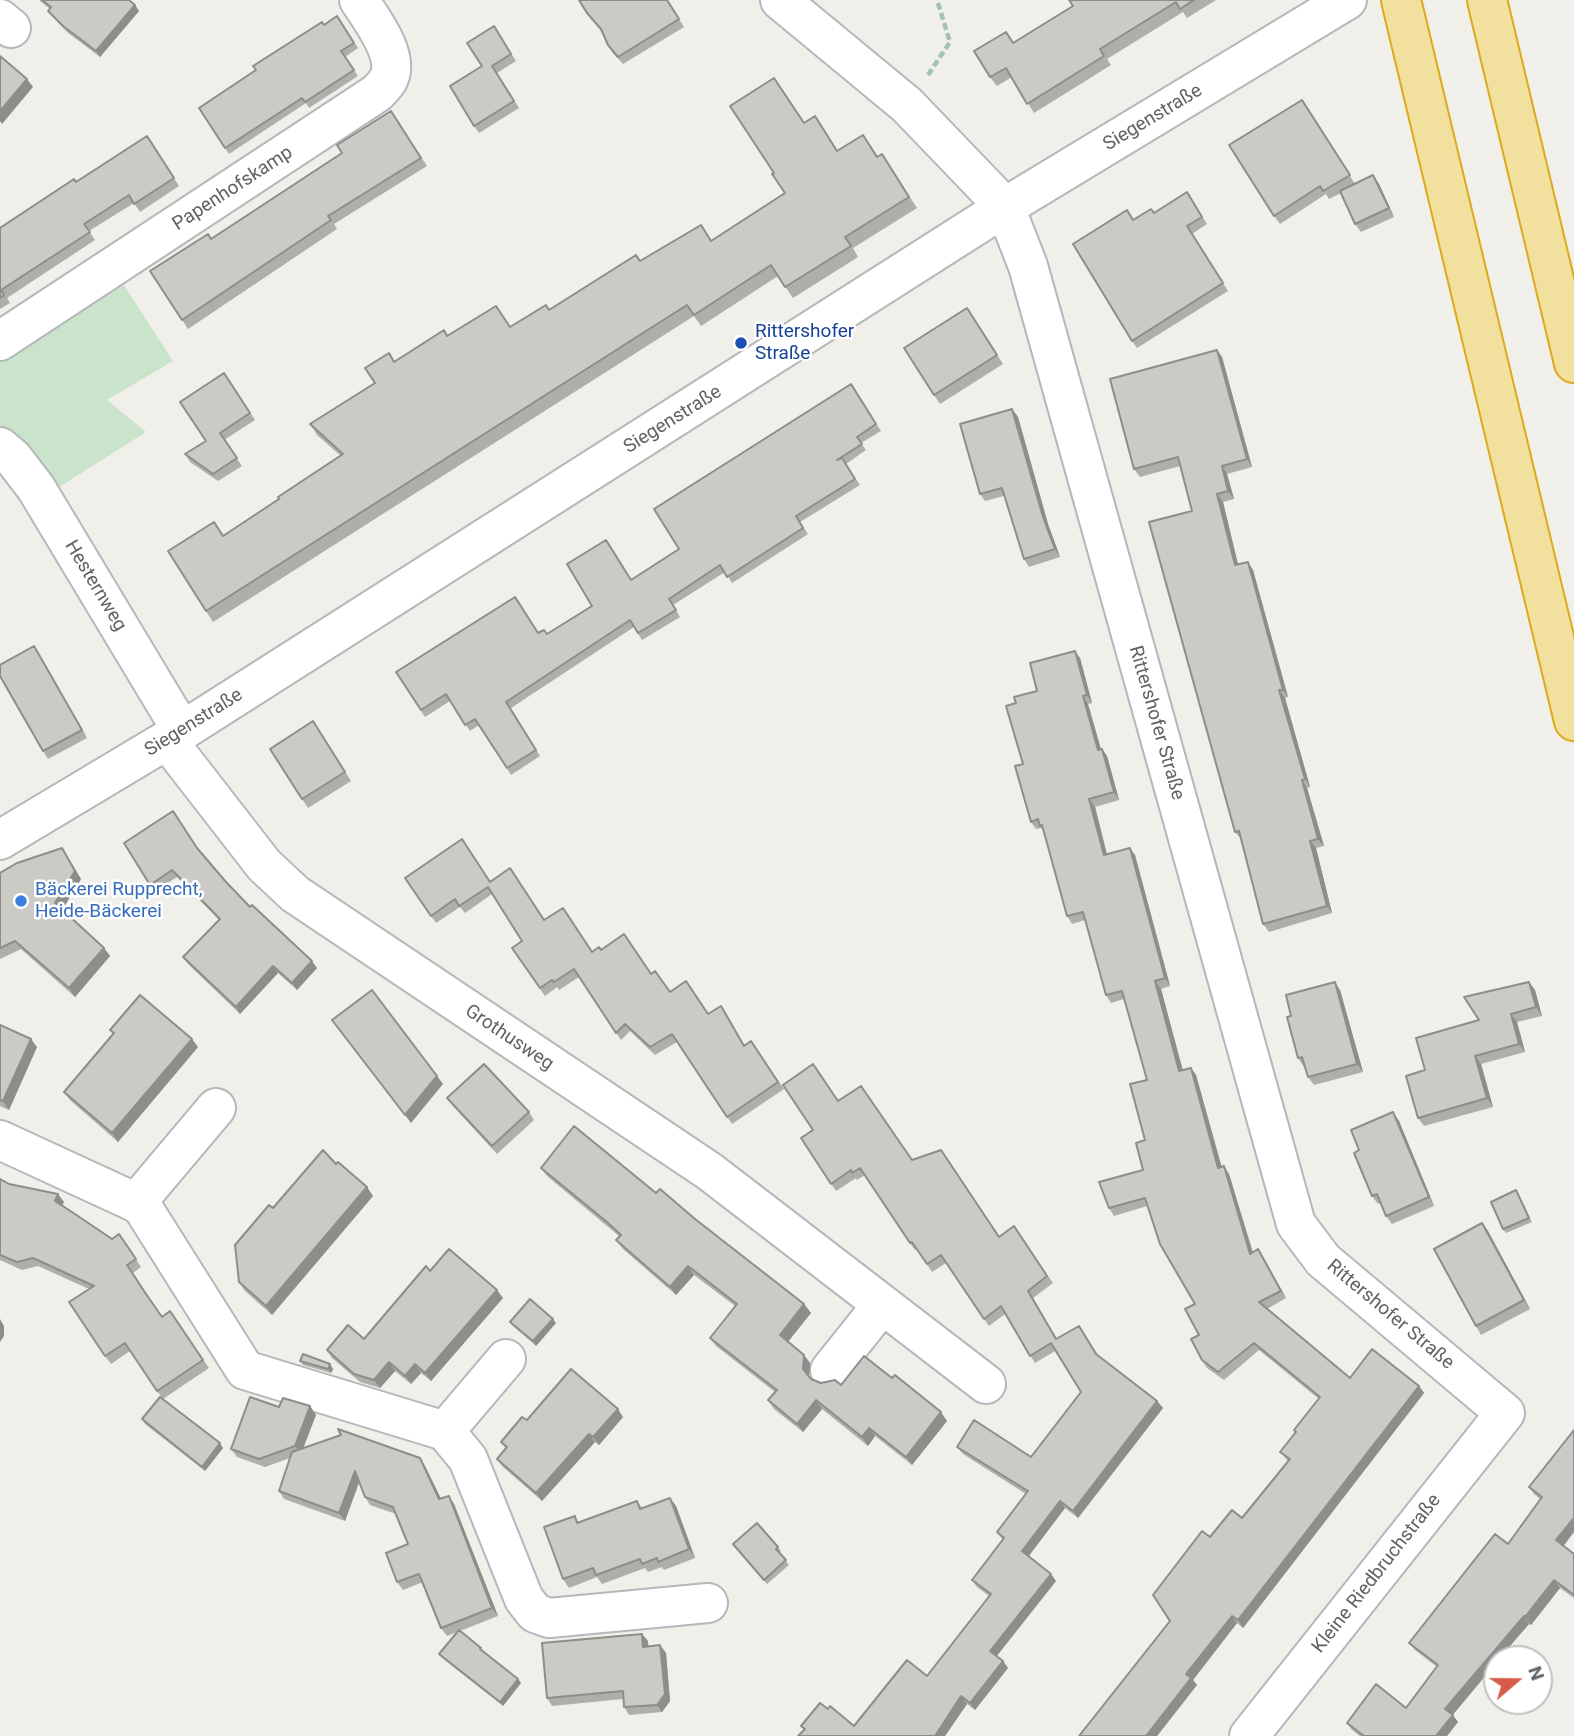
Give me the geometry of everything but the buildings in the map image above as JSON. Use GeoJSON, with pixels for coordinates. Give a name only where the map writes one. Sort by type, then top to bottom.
{"type":"FeatureCollection","features":[{"type":"Feature","properties":{"kind":"highway"},"geometry":{"type":"LineString","coordinates":[[1487,0],[1574,363]]}},
{"type":"Feature","properties":{"kind":"highway"},"geometry":{"type":"LineString","coordinates":[[1403,7],[1574,722]]}},
{"type":"Feature","properties":{"kind":"street","name":"Papenhofskamp"},"geometry":{"type":"LineString","coordinates":[[0,341],[377,93],[389,78],[390,58],[384,38],[359,0]]}},
{"type":"Feature","properties":{"kind":"street","name":"Rittershofer Straße"},"geometry":{"type":"LineString","coordinates":[[780,0],[907,105],[1005,207],[1028,266],[1296,1224],[1323,1260],[1505,1413]]}},
{"type":"Feature","properties":{"kind":"street","name":"Siegenstraße"},"geometry":{"type":"LineString","coordinates":[[0,840],[175,736],[1005,207],[1347,0]]}},
{"type":"Feature","properties":{"kind":"street","name":"Hesternweg"},"geometry":{"type":"LineString","coordinates":[[0,447],[13,458],[36,488],[175,736]]}},
{"type":"Feature","properties":{"kind":"street","name":"Grothusweg"},"geometry":{"type":"LineString","coordinates":[[175,736],[264,865],[295,894],[709,1171],[986,1384]]}},
{"type":"Feature","properties":{"kind":"street"},"geometry":{"type":"LineString","coordinates":[[136,1203],[216,1108]]}},
{"type":"Feature","properties":{"kind":"street"},"geometry":{"type":"LineString","coordinates":[[0,1140],[141,1205],[245,1370],[445,1432],[468,1459],[524,1598],[535,1613],[549,1618],[708,1603]]}},
{"type":"Feature","properties":{"kind":"street"},"geometry":{"type":"LineString","coordinates":[[830,1370],[882,1305]]}},
{"type":"Feature","properties":{"kind":"street"},"geometry":{"type":"LineString","coordinates":[[445,1432],[506,1359]]}},
{"type":"Feature","properties":{"kind":"street","name":"Kleine Riedbruchstraße"},"geometry":{"type":"LineString","coordinates":[[1249,1736],[1505,1413]]}},
{"type":"Feature","properties":{"kind":"path"},"geometry":{"type":"LineString","coordinates":[[907,105],[950,42],[937,0]]}},
{"type":"Feature","properties":{"kind":"green space"},"geometry":{"type":"Polygon","coordinates":[[[120,279],[173,361],[107,400],[146,432],[53,491],[0,431],[0,356],[120,279]]]}},
{"type":"Feature","properties":{"kind":"place","name":"Rittershofer Straße"},"geometry":{"type":"Point","coordinates":[741,343]}},
{"type":"Feature","properties":{"kind":"place","name":"Bäckerei Rupprecht, Heide-Bäckerei"},"geometry":{"type":"Point","coordinates":[21,901]}}]}
